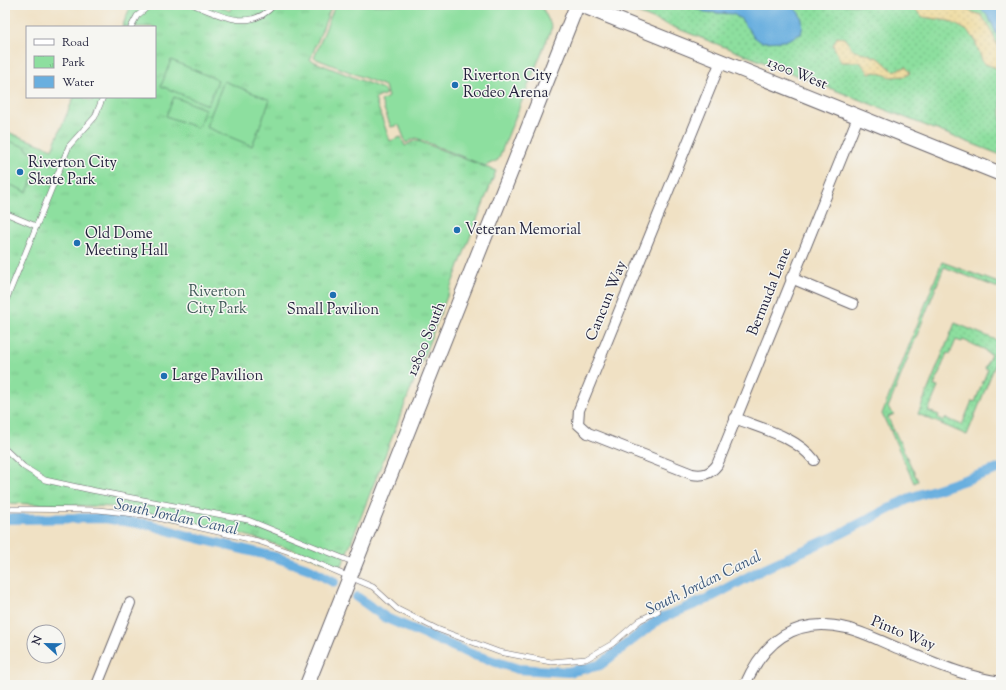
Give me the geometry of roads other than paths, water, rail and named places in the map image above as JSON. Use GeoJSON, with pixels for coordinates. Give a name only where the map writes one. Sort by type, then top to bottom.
{"type":"FeatureCollection","features":[{"type":"Feature","properties":{"kind":"street","name":"12800 South"},"geometry":{"type":"LineString","coordinates":[[307,685],[577,5]]}},
{"type":"Feature","properties":{"kind":"street","name":"1300 West"},"geometry":{"type":"LineString","coordinates":[[588,6],[1001,174]]}},
{"type":"Feature","properties":{"kind":"street","name":"Cancun Way"},"geometry":{"type":"LineString","coordinates":[[706,474],[692,474],[588,433],[578,424],[578,417],[579,410],[721,61]]}},
{"type":"Feature","properties":{"kind":"street","name":"Bermuda Lane"},"geometry":{"type":"LineString","coordinates":[[706,474],[717,464],[791,278],[858,117]]}},
{"type":"Feature","properties":{"kind":"street"},"geometry":{"type":"LineString","coordinates":[[791,278],[853,304]]}},
{"type":"Feature","properties":{"kind":"street"},"geometry":{"type":"LineString","coordinates":[[735,418],[796,443],[806,450],[814,460]]}},
{"type":"Feature","properties":{"kind":"street"},"geometry":{"type":"LineString","coordinates":[[97,685],[130,603]]}},
{"type":"Feature","properties":{"kind":"street","name":"Pinto Way"},"geometry":{"type":"LineString","coordinates":[[745,685],[760,656],[770,646],[793,631],[822,625],[847,628],[951,669],[969,675],[1001,682]]}},
{"type":"Feature","properties":{"kind":"lane"},"geometry":{"type":"LineString","coordinates":[[132,26],[137,16],[150,5]]}},
{"type":"Feature","properties":{"kind":"lane"},"geometry":{"type":"LineString","coordinates":[[194,5],[227,18],[241,20],[260,16],[274,5]]}},
{"type":"Feature","properties":{"kind":"lane"},"geometry":{"type":"LineString","coordinates":[[5,303],[69,146],[95,117],[103,98]]}},
{"type":"Feature","properties":{"kind":"lane"},"geometry":{"type":"LineString","coordinates":[[5,213],[36,226]]}},
{"type":"Feature","properties":{"kind":"lane"},"geometry":{"type":"LineString","coordinates":[[5,449],[24,467],[45,480],[248,520],[356,563]]}},
{"type":"Feature","properties":{"kind":"lane"},"geometry":{"type":"LineString","coordinates":[[5,509],[98,510],[144,515],[258,541],[298,555],[373,587],[397,609],[438,629],[499,652],[551,662],[586,659],[612,644],[640,620],[658,611]]}},
{"type":"Feature","properties":{"kind":"water"},"geometry":{"type":"Polygon","coordinates":[[[688,5],[790,5],[801,17],[803,25],[801,34],[785,41],[761,42],[753,36],[741,19],[733,14],[705,12],[688,5]]]}},
{"type":"Feature","properties":{"kind":"water"},"geometry":{"type":"Polygon","coordinates":[[[970,5],[1001,5],[1001,44],[987,15],[977,7],[970,5]]]}},
{"type":"Feature","properties":{"kind":"waterway","name":"South Jordan Canal"},"geometry":{"type":"LineString","coordinates":[[357,597],[386,618],[471,654],[518,669],[568,672],[600,665],[659,619],[705,600],[763,569],[840,534],[910,498],[1001,468]]}},
{"type":"Feature","properties":{"kind":"waterway","name":"South Jordan Canal"},"geometry":{"type":"LineString","coordinates":[[5,519],[104,518],[151,525],[181,534],[275,557],[310,569],[334,582]]}},
{"type":"Feature","properties":{"kind":"place","name":"Riverton City Rodeo Arena"},"geometry":{"type":"Point","coordinates":[455,85]}},
{"type":"Feature","properties":{"kind":"place","name":"Riverton City Skate Park"},"geometry":{"type":"Point","coordinates":[20,172]}},
{"type":"Feature","properties":{"kind":"place","name":"Veteran Memorial"},"geometry":{"type":"Point","coordinates":[457,230]}},
{"type":"Feature","properties":{"kind":"place","name":"Old Dome Meeting Hall"},"geometry":{"type":"Point","coordinates":[77,243]}},
{"type":"Feature","properties":{"kind":"place","name":"Small Pavilion"},"geometry":{"type":"Point","coordinates":[333,295]}},
{"type":"Feature","properties":{"kind":"place","name":"Large Pavilion"},"geometry":{"type":"Point","coordinates":[164,376]}},
{"type":"Feature","properties":{"kind":"park label","name":"Riverton City Park"},"geometry":{"type":"Point","coordinates":[217,300]}}]}
